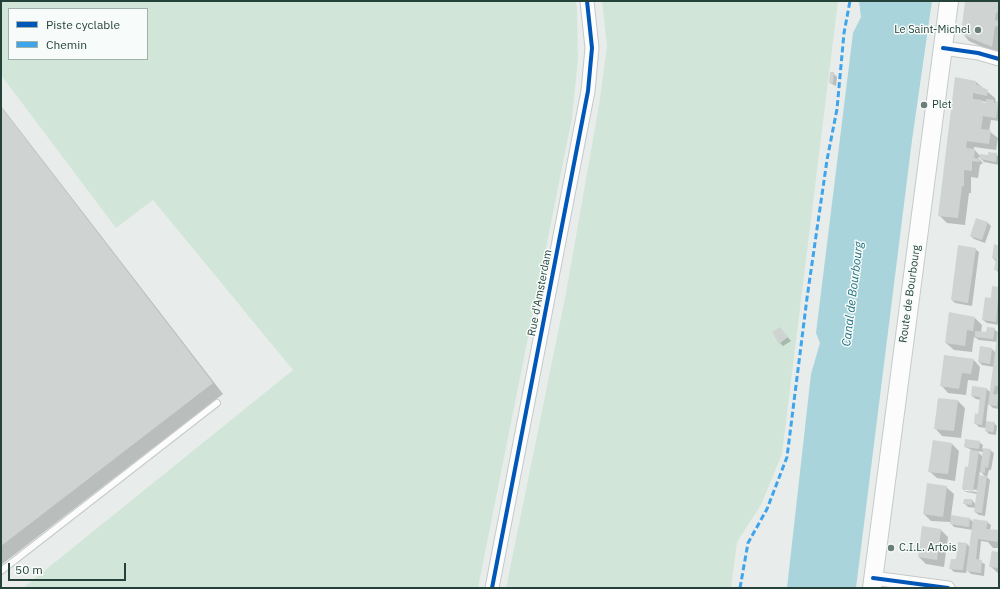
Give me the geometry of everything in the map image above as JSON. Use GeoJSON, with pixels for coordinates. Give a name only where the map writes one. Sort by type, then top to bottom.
{"type":"FeatureCollection","features":[{"type":"Feature","properties":{"kind":"main road","name":"Route de Bourbourg"},"geometry":{"type":"LineString","coordinates":[[872,583],[949,1]]}},
{"type":"Feature","properties":{"kind":"street","name":"Rue d'Amsterdam"},"geometry":{"type":"LineString","coordinates":[[492,588],[588,91],[592,48],[587,1]]}},
{"type":"Feature","properties":{"kind":"street"},"geometry":{"type":"LineString","coordinates":[[942,48],[978,53],[999,59]]}},
{"type":"Feature","properties":{"kind":"street"},"geometry":{"type":"LineString","coordinates":[[872,583],[948,588]]}},
{"type":"Feature","properties":{"kind":"lane"},"geometry":{"type":"LineString","coordinates":[[1,572],[217,403]]}},
{"type":"Feature","properties":{"kind":"green space"},"geometry":{"type":"Polygon","coordinates":[[[1,1],[575,1],[577,7],[578,60],[572,118],[478,588],[23,588],[293,370],[153,200],[116,228],[1,75],[1,1]]]}},
{"type":"Feature","properties":{"kind":"green space"},"geometry":{"type":"Polygon","coordinates":[[[602,1],[838,1],[782,454],[761,505],[737,542],[731,588],[506,588],[566,293],[599,105],[607,46],[602,1]]]}},
{"type":"Feature","properties":{"kind":"water","name":"Canal de Bourbourg"},"geometry":{"type":"Polygon","coordinates":[[[859,1],[932,1],[912,140],[856,588],[787,588],[811,374],[820,343],[816,333],[853,33],[861,17],[859,1]]]}},
{"type":"Feature","properties":{"kind":"building"},"geometry":{"type":"Polygon","coordinates":[[[965,1],[999,1],[999,13],[996,12],[995,20],[999,21],[999,27],[995,26],[992,47],[961,34],[965,1]]]}},
{"type":"Feature","properties":{"kind":"building"},"geometry":{"type":"Polygon","coordinates":[[[830,72],[834,72],[833,83],[829,83],[830,72]]]}},
{"type":"Feature","properties":{"kind":"building"},"geometry":{"type":"Polygon","coordinates":[[[955,77],[976,81],[976,84],[988,90],[987,96],[973,93],[973,99],[982,100],[981,102],[986,103],[986,99],[994,100],[994,103],[997,103],[999,97],[996,118],[983,116],[981,129],[991,130],[989,144],[967,141],[966,148],[975,149],[974,158],[980,159],[979,162],[972,161],[972,171],[964,170],[964,186],[962,186],[958,218],[938,216],[955,77]]]}},
{"type":"Feature","properties":{"kind":"building"},"geometry":{"type":"Polygon","coordinates":[[[1,107],[213,383],[1,546],[1,107]]]}},
{"type":"Feature","properties":{"kind":"building"},"geometry":{"type":"Polygon","coordinates":[[[988,152],[997,153],[996,162],[980,159],[980,154],[988,155],[988,152]]]}},
{"type":"Feature","properties":{"kind":"building"},"geometry":{"type":"Polygon","coordinates":[[[976,218],[988,222],[982,240],[970,236],[976,218]]]}},
{"type":"Feature","properties":{"kind":"building"},"geometry":{"type":"Polygon","coordinates":[[[994,244],[999,246],[999,270],[994,270],[996,259],[992,258],[994,244]]]}},
{"type":"Feature","properties":{"kind":"building"},"geometry":{"type":"Polygon","coordinates":[[[958,245],[976,248],[968,303],[951,300],[958,245]]]}},
{"type":"Feature","properties":{"kind":"building"},"geometry":{"type":"Polygon","coordinates":[[[992,286],[999,287],[996,322],[982,320],[985,297],[991,298],[992,286]]]}},
{"type":"Feature","properties":{"kind":"building"},"geometry":{"type":"Polygon","coordinates":[[[949,312],[975,317],[973,331],[967,330],[965,346],[945,343],[949,312]]]}},
{"type":"Feature","properties":{"kind":"building"},"geometry":{"type":"Polygon","coordinates":[[[780,327],[788,337],[779,344],[772,332],[780,327]]]}},
{"type":"Feature","properties":{"kind":"building"},"geometry":{"type":"Polygon","coordinates":[[[987,327],[995,328],[993,339],[975,337],[975,331],[986,332],[987,327]]]}},
{"type":"Feature","properties":{"kind":"building"},"geometry":{"type":"Polygon","coordinates":[[[998,330],[999,386],[995,386],[993,394],[999,395],[997,406],[988,405],[998,330]]]}},
{"type":"Feature","properties":{"kind":"building"},"geometry":{"type":"Polygon","coordinates":[[[980,346],[992,348],[990,364],[978,362],[980,346]]]}},
{"type":"Feature","properties":{"kind":"building"},"geometry":{"type":"Polygon","coordinates":[[[944,355],[974,359],[971,374],[962,373],[959,389],[940,386],[944,355]]]}},
{"type":"Feature","properties":{"kind":"building"},"geometry":{"type":"Polygon","coordinates":[[[972,386],[987,388],[982,425],[974,424],[975,413],[978,414],[980,397],[971,396],[972,386]]]}},
{"type":"Feature","properties":{"kind":"building"},"geometry":{"type":"Polygon","coordinates":[[[938,398],[958,400],[954,431],[934,429],[938,398]]]}},
{"type":"Feature","properties":{"kind":"building"},"geometry":{"type":"Polygon","coordinates":[[[986,421],[995,422],[993,432],[985,431],[986,421]]]}},
{"type":"Feature","properties":{"kind":"building"},"geometry":{"type":"Polygon","coordinates":[[[965,439],[980,441],[979,449],[964,447],[965,439]]]}},
{"type":"Feature","properties":{"kind":"building"},"geometry":{"type":"Polygon","coordinates":[[[933,440],[952,443],[948,474],[928,472],[933,440]]]}},
{"type":"Feature","properties":{"kind":"building"},"geometry":{"type":"Polygon","coordinates":[[[983,448],[991,449],[988,468],[985,467],[985,473],[980,472],[983,448]]]}},
{"type":"Feature","properties":{"kind":"building"},"geometry":{"type":"Polygon","coordinates":[[[970,450],[979,451],[973,491],[962,489],[965,466],[968,467],[970,450]]]}},
{"type":"Feature","properties":{"kind":"building"},"geometry":{"type":"Polygon","coordinates":[[[979,475],[987,476],[982,513],[974,512],[979,475]]]}},
{"type":"Feature","properties":{"kind":"building"},"geometry":{"type":"Polygon","coordinates":[[[927,483],[947,486],[943,517],[923,514],[927,483]]]}},
{"type":"Feature","properties":{"kind":"building"},"geometry":{"type":"Polygon","coordinates":[[[964,499],[972,499],[972,505],[963,504],[964,499]]]}},
{"type":"Feature","properties":{"kind":"building"},"geometry":{"type":"Polygon","coordinates":[[[951,515],[970,518],[969,527],[950,524],[951,515]]]}},
{"type":"Feature","properties":{"kind":"building"},"geometry":{"type":"Polygon","coordinates":[[[973,519],[988,521],[986,529],[999,530],[999,542],[978,539],[976,559],[982,560],[981,573],[966,571],[973,519]]]}},
{"type":"Feature","properties":{"kind":"building"},"geometry":{"type":"Polygon","coordinates":[[[922,526],[941,529],[937,560],[918,557],[922,526]]]}},
{"type":"Feature","properties":{"kind":"building"},"geometry":{"type":"Polygon","coordinates":[[[958,542],[967,543],[963,570],[949,569],[951,559],[956,559],[958,542]]]}},
{"type":"Feature","properties":{"kind":"building"},"geometry":{"type":"Polygon","coordinates":[[[998,548],[999,568],[989,567],[992,551],[998,552],[998,548]]]}},
{"type":"Feature","properties":{"kind":"marked path"},"geometry":{"type":"LineString","coordinates":[[740,588],[748,543],[767,509],[787,457],[807,298],[827,160],[837,109],[844,33],[850,1]]}},
{"type":"Feature","properties":{"kind":"cycle path"},"geometry":{"type":"LineString","coordinates":[[492,588],[588,91],[592,48],[587,1]]}},
{"type":"Feature","properties":{"kind":"cycle path"},"geometry":{"type":"LineString","coordinates":[[943,48],[978,53],[999,59]]}},
{"type":"Feature","properties":{"kind":"cycle path"},"geometry":{"type":"LineString","coordinates":[[873,578],[948,588]]}},
{"type":"Feature","properties":{"kind":"place","name":"Le Saint-Michel"},"geometry":{"type":"Point","coordinates":[978,30]}},
{"type":"Feature","properties":{"kind":"place","name":"Plet"},"geometry":{"type":"Point","coordinates":[924,105]}},
{"type":"Feature","properties":{"kind":"place","name":"C.I.L. Artois"},"geometry":{"type":"Point","coordinates":[891,548]}}]}
